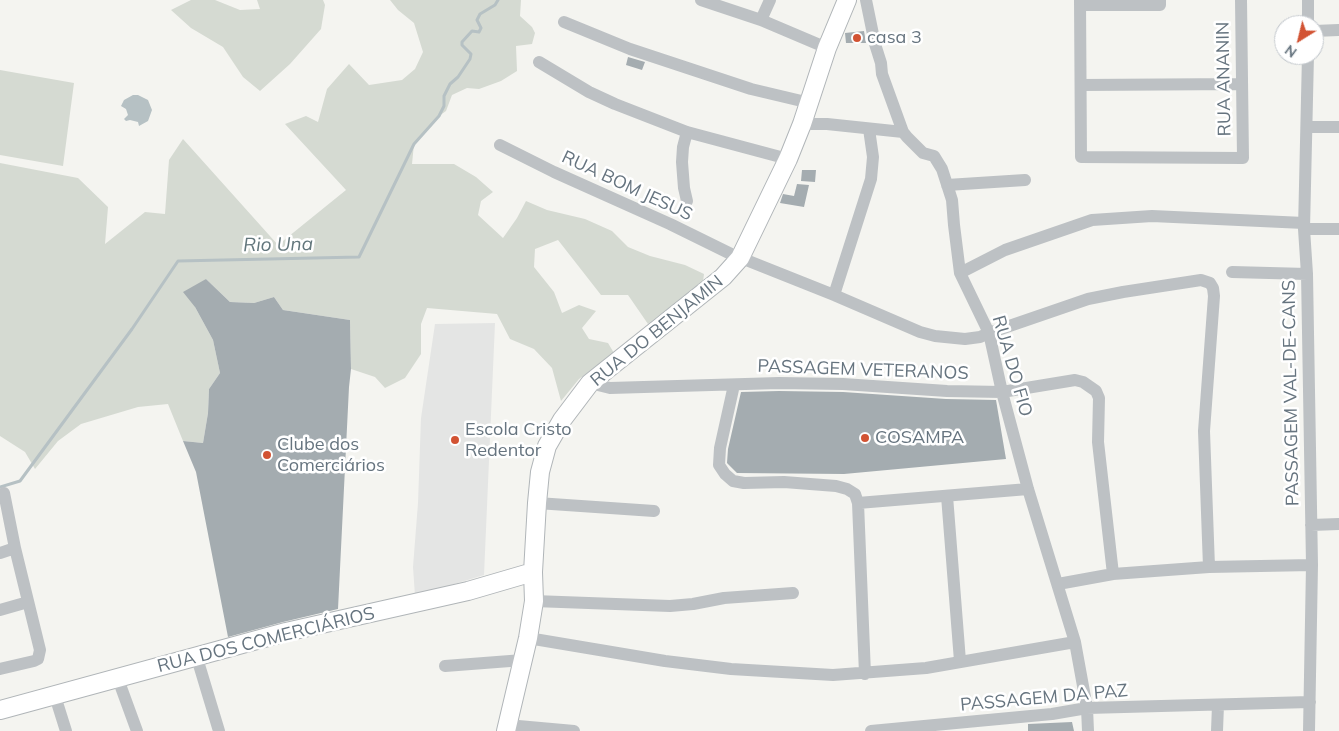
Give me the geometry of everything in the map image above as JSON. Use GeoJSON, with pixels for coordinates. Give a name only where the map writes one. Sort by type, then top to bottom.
{"type":"FeatureCollection","features":[{"type":"Feature","properties":{"kind":"main road","name":"RUA DO BENJAMIN"},"geometry":{"type":"LineString","coordinates":[[506,728],[528,638],[534,601],[533,572],[537,503],[540,472],[547,446],[562,420],[590,383],[723,277],[740,258],[788,159],[847,0]]}},
{"type":"Feature","properties":{"kind":"main road","name":"RUA DOS COMERCIÁRIOS"},"geometry":{"type":"LineString","coordinates":[[0,710],[197,658],[286,632],[468,591],[533,572]]}},
{"type":"Feature","properties":{"kind":"street"},"geometry":{"type":"LineString","coordinates":[[701,0],[761,20],[828,48]]}},
{"type":"Feature","properties":{"kind":"street"},"geometry":{"type":"LineString","coordinates":[[761,20],[770,0]]}},
{"type":"Feature","properties":{"kind":"street","name":"RUA DO FIO"},"geometry":{"type":"LineString","coordinates":[[866,0],[882,74],[903,132],[923,153],[934,156],[942,169],[948,185],[952,200],[960,273],[989,333],[1002,392],[1028,488],[1075,642],[1087,708],[1088,731]]}},
{"type":"Feature","properties":{"kind":"street"},"geometry":{"type":"LineString","coordinates":[[1160,0],[1160,5],[1080,2],[1082,85],[1242,84]]}},
{"type":"Feature","properties":{"kind":"street","name":"RUA ANANIN"},"geometry":{"type":"LineString","coordinates":[[1082,85],[1081,157],[1243,158],[1241,0]]}},
{"type":"Feature","properties":{"kind":"street"},"geometry":{"type":"LineString","coordinates":[[1308,0],[1308,15]]}},
{"type":"Feature","properties":{"kind":"street"},"geometry":{"type":"LineString","coordinates":[[564,22],[630,49],[751,89],[810,103]]}},
{"type":"Feature","properties":{"kind":"street"},"geometry":{"type":"LineString","coordinates":[[1324,30],[1339,30]]}},
{"type":"Feature","properties":{"kind":"street"},"geometry":{"type":"LineString","coordinates":[[539,62],[598,96],[688,132],[788,159]]}},
{"type":"Feature","properties":{"kind":"street","name":"PASSAGEM VAL-DE-CANS"},"geometry":{"type":"LineString","coordinates":[[1308,65],[1304,226],[1307,274],[1312,566],[1310,731]]}},
{"type":"Feature","properties":{"kind":"street"},"geometry":{"type":"LineString","coordinates":[[802,124],[827,124],[903,132]]}},
{"type":"Feature","properties":{"kind":"street"},"geometry":{"type":"LineString","coordinates":[[1307,127],[1339,127]]}},
{"type":"Feature","properties":{"kind":"street"},"geometry":{"type":"LineString","coordinates":[[834,295],[871,179],[873,157],[869,129]]}},
{"type":"Feature","properties":{"kind":"street"},"geometry":{"type":"LineString","coordinates":[[687,201],[682,162],[683,147],[688,132]]}},
{"type":"Feature","properties":{"kind":"street","name":"RUA BOM JESUS"},"geometry":{"type":"LineString","coordinates":[[500,145],[740,258],[834,295],[920,332],[952,339],[980,337],[1088,300],[1123,292],[1201,280],[1210,284],[1213,288],[1214,296],[1204,431],[1209,568]]}},
{"type":"Feature","properties":{"kind":"street"},"geometry":{"type":"LineString","coordinates":[[948,185],[1025,180]]}},
{"type":"Feature","properties":{"kind":"street"},"geometry":{"type":"LineString","coordinates":[[960,273],[1005,250],[1092,220],[1152,216],[1339,230]]}},
{"type":"Feature","properties":{"kind":"street"},"geometry":{"type":"LineString","coordinates":[[1232,272],[1307,274]]}},
{"type":"Feature","properties":{"kind":"street","name":"PASSAGEM VETERANOS"},"geometry":{"type":"LineString","coordinates":[[590,383],[610,388],[779,383],[843,384],[947,391],[1002,392],[1075,380],[1089,385],[1096,391],[1099,398],[1098,442],[1113,574]]}},
{"type":"Feature","properties":{"kind":"street"},"geometry":{"type":"LineString","coordinates":[[734,385],[720,448],[719,465],[724,474],[734,481],[744,483],[784,482],[836,486],[847,489],[855,494],[858,503],[865,674]]}},
{"type":"Feature","properties":{"kind":"street"},"geometry":{"type":"LineString","coordinates":[[858,503],[1028,488]]}},
{"type":"Feature","properties":{"kind":"street"},"geometry":{"type":"LineString","coordinates":[[0,670],[34,662],[38,659],[40,650],[15,548],[4,493]]}},
{"type":"Feature","properties":{"kind":"street"},"geometry":{"type":"LineString","coordinates":[[946,496],[960,661]]}},
{"type":"Feature","properties":{"kind":"street"},"geometry":{"type":"LineString","coordinates":[[537,503],[654,511]]}},
{"type":"Feature","properties":{"kind":"street"},"geometry":{"type":"LineString","coordinates":[[1311,525],[1339,524]]}},
{"type":"Feature","properties":{"kind":"street"},"geometry":{"type":"LineString","coordinates":[[0,553],[15,548]]}},
{"type":"Feature","properties":{"kind":"street"},"geometry":{"type":"LineString","coordinates":[[1058,584],[1113,574],[1209,568],[1312,566]]}},
{"type":"Feature","properties":{"kind":"street"},"geometry":{"type":"LineString","coordinates":[[534,601],[670,606],[724,598],[793,593]]}},
{"type":"Feature","properties":{"kind":"street"},"geometry":{"type":"LineString","coordinates":[[0,610],[28,602]]}},
{"type":"Feature","properties":{"kind":"street"},"geometry":{"type":"LineString","coordinates":[[528,638],[665,661],[731,669],[833,675],[926,668],[1075,642]]}},
{"type":"Feature","properties":{"kind":"street"},"geometry":{"type":"LineString","coordinates":[[197,658],[219,731]]}},
{"type":"Feature","properties":{"kind":"street"},"geometry":{"type":"LineString","coordinates":[[445,666],[523,660]]}},
{"type":"Feature","properties":{"kind":"street"},"geometry":{"type":"LineString","coordinates":[[118,679],[137,731]]}},
{"type":"Feature","properties":{"kind":"street"},"geometry":{"type":"LineString","coordinates":[[55,696],[66,731]]}},
{"type":"Feature","properties":{"kind":"street","name":"PASSAGEM DA PAZ"},"geometry":{"type":"LineString","coordinates":[[871,731],[1052,714],[1087,708],[1310,702]]}},
{"type":"Feature","properties":{"kind":"street"},"geometry":{"type":"LineString","coordinates":[[1217,731],[1218,705]]}},
{"type":"Feature","properties":{"kind":"street"},"geometry":{"type":"LineString","coordinates":[[506,728],[574,731]]}},
{"type":"Feature","properties":{"kind":"shaded area"},"geometry":{"type":"Polygon","coordinates":[[[191,0],[215,0],[240,10],[260,9],[257,0],[323,0],[325,5],[321,29],[290,64],[260,91],[243,77],[223,47],[191,28],[171,10],[191,0]]]}},
{"type":"Feature","properties":{"kind":"shaded area"},"geometry":{"type":"Polygon","coordinates":[[[390,0],[521,0],[520,16],[532,27],[535,33],[532,44],[516,46],[517,71],[501,81],[479,89],[467,88],[452,95],[446,111],[439,116],[414,144],[412,164],[454,164],[476,177],[493,192],[481,201],[478,215],[503,238],[526,201],[547,210],[585,219],[612,231],[628,247],[650,256],[685,265],[704,274],[703,282],[648,324],[628,295],[601,295],[558,240],[535,249],[534,267],[554,292],[562,313],[579,305],[596,311],[582,328],[589,339],[608,343],[614,353],[579,379],[561,401],[552,368],[534,349],[510,339],[497,314],[427,308],[421,324],[421,354],[405,378],[385,388],[375,377],[351,369],[350,320],[283,310],[274,297],[254,303],[230,302],[206,279],[195,307],[213,340],[220,373],[209,389],[208,413],[203,443],[183,441],[168,404],[138,407],[81,424],[58,441],[35,469],[25,452],[0,436],[0,163],[78,178],[108,207],[105,244],[145,212],[165,214],[169,160],[183,139],[278,245],[346,190],[285,124],[306,116],[318,122],[327,89],[349,64],[369,85],[402,80],[415,69],[423,52],[414,23],[398,10],[390,0]]]}},
{"type":"Feature","properties":{"kind":"shaded area"},"geometry":{"type":"Polygon","coordinates":[[[0,70],[74,83],[63,166],[0,155],[0,70]]]}},
{"type":"Feature","properties":{"kind":"shaded area"},"geometry":{"type":"Polygon","coordinates":[[[133,95],[138,95],[148,100],[152,110],[148,121],[139,126],[138,122],[126,121],[124,119],[128,115],[126,109],[121,106],[124,100],[133,95]]]}},
{"type":"Feature","properties":{"kind":"shaded area","name":"Escola Cristo Redentor"},"geometry":{"type":"Polygon","coordinates":[[[495,323],[484,575],[415,596],[413,567],[418,503],[421,418],[435,324],[495,323]]]}},
{"type":"Feature","properties":{"kind":"building","name":"casa 3"},"geometry":{"type":"Polygon","coordinates":[[[864,31],[866,43],[846,43],[845,33],[864,31]]]}},
{"type":"Feature","properties":{"kind":"building"},"geometry":{"type":"Polygon","coordinates":[[[628,57],[645,62],[642,70],[626,65],[628,57]]]}},
{"type":"Feature","properties":{"kind":"building"},"geometry":{"type":"Polygon","coordinates":[[[802,170],[816,170],[815,182],[801,181],[802,170]]]}},
{"type":"Feature","properties":{"kind":"building"},"geometry":{"type":"Polygon","coordinates":[[[797,184],[809,185],[804,207],[780,203],[783,194],[794,196],[797,184]]]}},
{"type":"Feature","properties":{"kind":"building","name":"Clube dos Comerciários"},"geometry":{"type":"Polygon","coordinates":[[[206,279],[230,302],[254,303],[274,297],[283,310],[350,320],[351,369],[338,609],[228,637],[196,472],[183,441],[203,443],[208,413],[209,389],[220,373],[213,340],[195,307],[183,292],[206,279]]]}},
{"type":"Feature","properties":{"kind":"building","name":"COSAMPA"},"geometry":{"type":"Polygon","coordinates":[[[741,392],[843,392],[946,399],[996,400],[1006,459],[844,474],[737,473],[727,463],[728,449],[741,392]]]}},
{"type":"Feature","properties":{"kind":"building"},"geometry":{"type":"Polygon","coordinates":[[[1072,722],[1074,731],[1028,731],[1028,724],[1072,722]]]}},
{"type":"Feature","properties":{"kind":"waterway","name":"Rio Una"},"geometry":{"type":"LineString","coordinates":[[0,487],[20,481],[132,329],[178,261],[359,257],[414,144],[439,116],[444,106],[444,96],[450,84],[458,77],[470,59],[471,54],[462,45],[462,42],[472,31],[479,32],[481,28],[477,20],[480,14],[495,5],[498,0]]}},
{"type":"Feature","properties":{"kind":"place","name":"casa 3"},"geometry":{"type":"Point","coordinates":[857,38]}},
{"type":"Feature","properties":{"kind":"place","name":"COSAMPA"},"geometry":{"type":"Point","coordinates":[865,438]}},
{"type":"Feature","properties":{"kind":"place","name":"Escola Cristo Redentor"},"geometry":{"type":"Point","coordinates":[455,440]}},
{"type":"Feature","properties":{"kind":"place","name":"Clube dos Comerciários"},"geometry":{"type":"Point","coordinates":[267,455]}}]}
